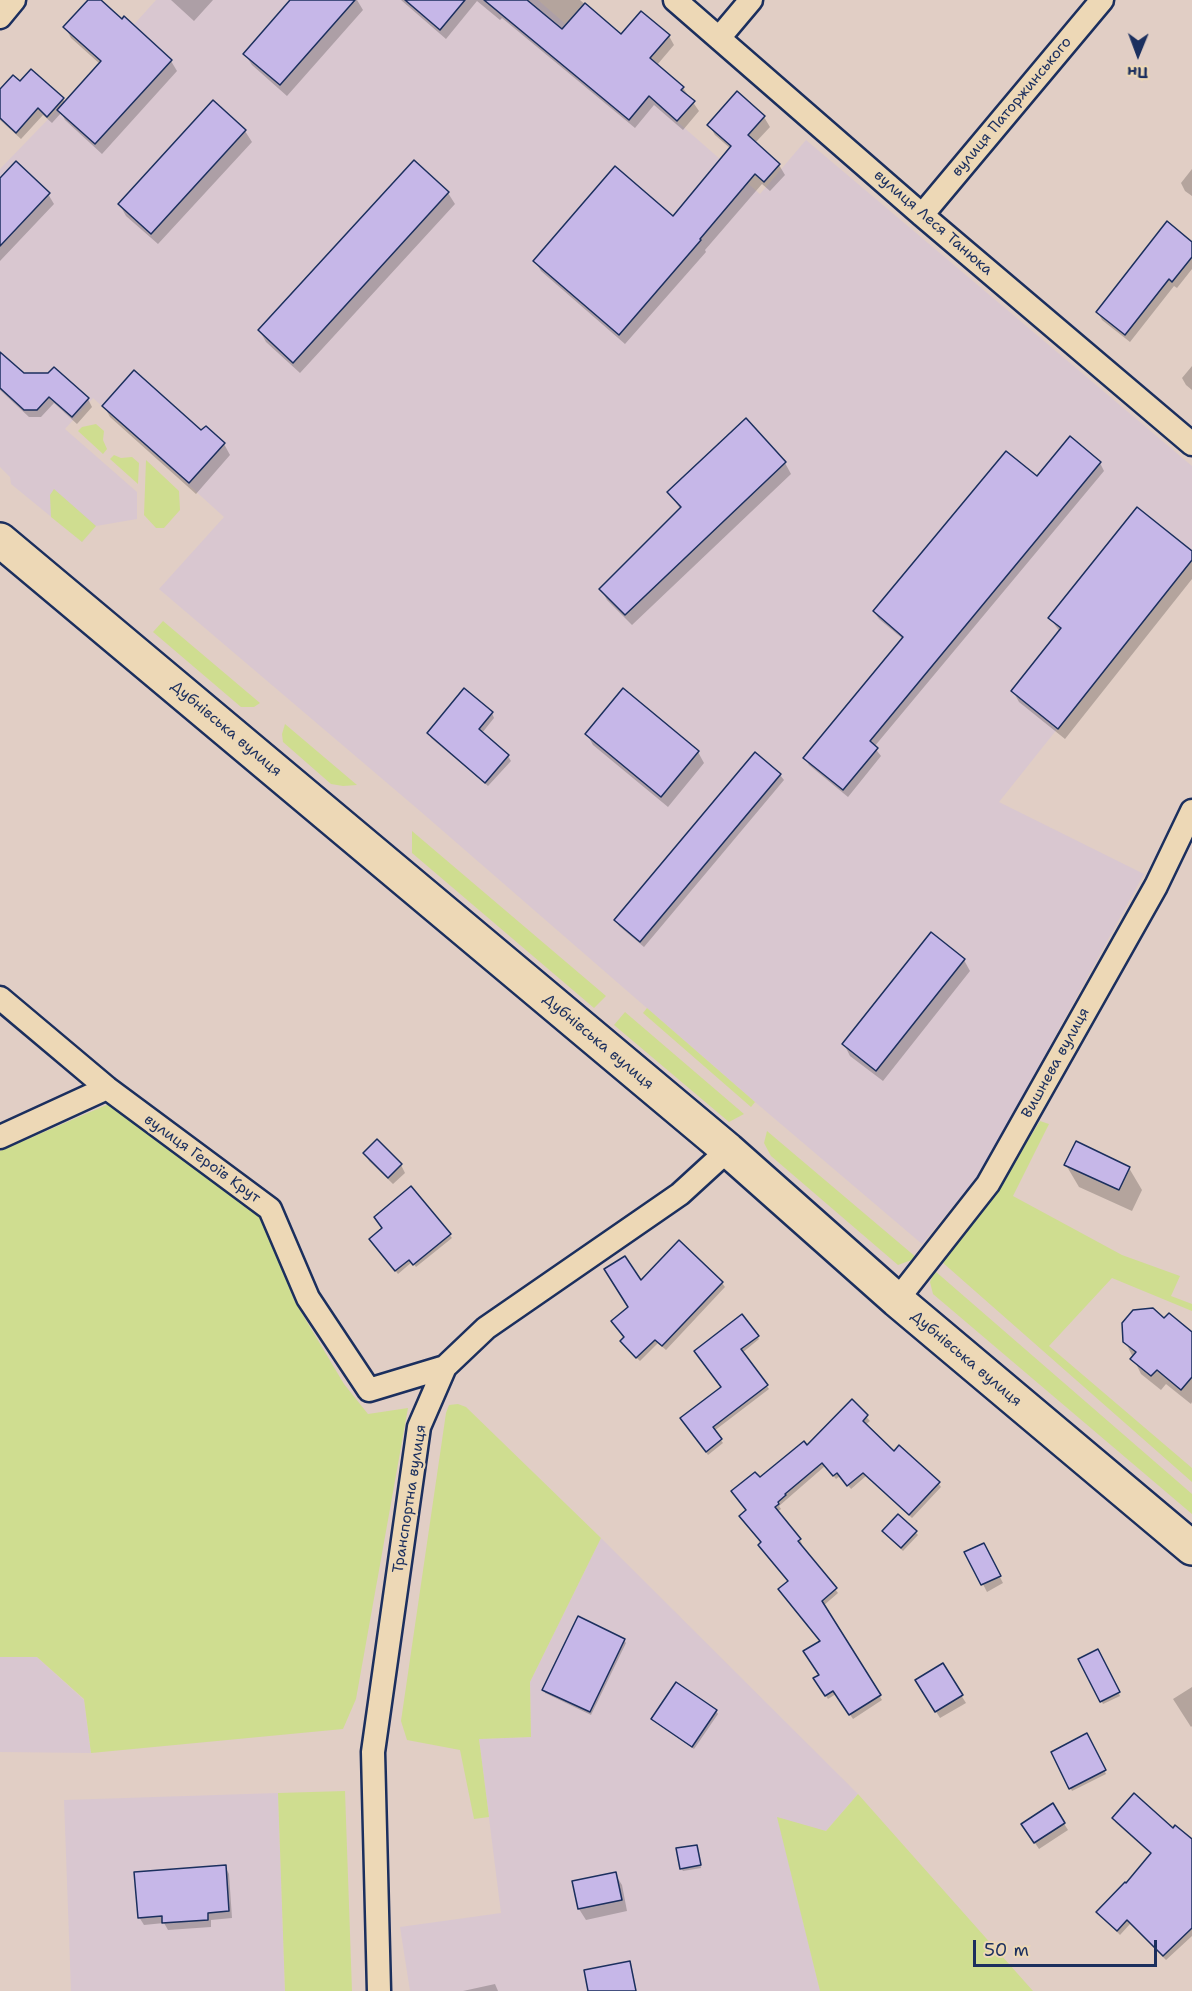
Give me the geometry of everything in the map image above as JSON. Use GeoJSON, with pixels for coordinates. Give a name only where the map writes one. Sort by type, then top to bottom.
{"type":"FeatureCollection","features":[{"type":"Feature","properties":{"kind":"main road","name":"Дубнівська вулиця"},"geometry":{"type":"LineString","coordinates":[[0,540],[728,1150],[897,1300],[1192,1548]]}},
{"type":"Feature","properties":{"kind":"street"},"geometry":{"type":"LineString","coordinates":[[0,17],[14,0]]}},
{"type":"Feature","properties":{"kind":"street","name":"вулиця Леся Танюка"},"geometry":{"type":"LineString","coordinates":[[675,0],[922,215],[1192,444]]}},
{"type":"Feature","properties":{"kind":"street"},"geometry":{"type":"LineString","coordinates":[[719,38],[751,0]]}},
{"type":"Feature","properties":{"kind":"street","name":"вулиця Паторжинського"},"geometry":{"type":"LineString","coordinates":[[922,215],[1102,0]]}},
{"type":"Feature","properties":{"kind":"street","name":"Вишнева вулиця"},"geometry":{"type":"LineString","coordinates":[[897,1300],[988,1184],[1156,886],[1192,811]]}},
{"type":"Feature","properties":{"kind":"street","name":"вулиця Героїв Крут"},"geometry":{"type":"LineString","coordinates":[[0,998],[107,1088],[270,1209],[308,1298],[369,1390],[446,1367]]}},
{"type":"Feature","properties":{"kind":"street"},"geometry":{"type":"LineString","coordinates":[[0,1137],[107,1088]]}},
{"type":"Feature","properties":{"kind":"street","name":"Транспортна вулиця"},"geometry":{"type":"LineString","coordinates":[[379,1991],[373,1752],[419,1427],[446,1367],[486,1328],[680,1194],[728,1150]]}},
{"type":"Feature","properties":{"kind":"shaded area"},"geometry":{"type":"Polygon","coordinates":[[[156,0],[538,0],[760,194],[806,140],[1192,466],[1192,560],[999,802],[1144,874],[980,1173],[922,1244],[159,589],[224,517],[93,398],[65,429],[137,492],[137,519],[96,526],[82,542],[11,484],[10,477],[0,467],[0,169],[57,110],[156,0]]]}},
{"type":"Feature","properties":{"kind":"shaded area"},"geometry":{"type":"Polygon","coordinates":[[[601,1538],[858,1794],[826,1831],[778,1818],[820,1991],[410,1991],[400,1927],[501,1913],[479,1739],[531,1737],[530,1682],[601,1538]]]}},
{"type":"Feature","properties":{"kind":"shaded area"},"geometry":{"type":"Polygon","coordinates":[[[0,1657],[37,1657],[84,1700],[91,1753],[0,1752],[0,1657]]]}},
{"type":"Feature","properties":{"kind":"shaded area"},"geometry":{"type":"Polygon","coordinates":[[[278,1793],[285,1991],[71,1991],[64,1800],[278,1793]]]}},
{"type":"Feature","properties":{"kind":"green space"},"geometry":{"type":"Polygon","coordinates":[[[96,424],[104,431],[103,440],[107,449],[103,454],[78,431],[82,427],[96,424]]]}},
{"type":"Feature","properties":{"kind":"green space"},"geometry":{"type":"Polygon","coordinates":[[[114,455],[121,458],[132,457],[139,463],[138,484],[110,459],[114,455]]]}},
{"type":"Feature","properties":{"kind":"green space"},"geometry":{"type":"Polygon","coordinates":[[[146,460],[179,491],[180,510],[164,528],[156,528],[144,515],[146,460]]]}},
{"type":"Feature","properties":{"kind":"green space"},"geometry":{"type":"Polygon","coordinates":[[[54,489],[96,526],[82,542],[51,517],[50,495],[54,489]]]}},
{"type":"Feature","properties":{"kind":"green space"},"geometry":{"type":"Polygon","coordinates":[[[163,621],[260,703],[254,707],[241,707],[153,632],[163,621]]]}},
{"type":"Feature","properties":{"kind":"green space"},"geometry":{"type":"Polygon","coordinates":[[[285,724],[357,785],[331,784],[283,742],[282,734],[285,724]]]}},
{"type":"Feature","properties":{"kind":"green space"},"geometry":{"type":"Polygon","coordinates":[[[412,831],[606,996],[594,1008],[412,853],[412,831]]]}},
{"type":"Feature","properties":{"kind":"green space"},"geometry":{"type":"Polygon","coordinates":[[[647,1008],[755,1102],[751,1107],[643,1013],[647,1008]]]}},
{"type":"Feature","properties":{"kind":"green space"},"geometry":{"type":"Polygon","coordinates":[[[625,1012],[744,1114],[729,1122],[614,1025],[625,1012]]]}},
{"type":"Feature","properties":{"kind":"green space"},"geometry":{"type":"Polygon","coordinates":[[[111,1103],[260,1213],[294,1300],[344,1384],[368,1414],[408,1408],[356,1699],[343,1729],[91,1753],[84,1699],[37,1657],[0,1657],[0,1151],[111,1103]]]}},
{"type":"Feature","properties":{"kind":"green space"},"geometry":{"type":"Polygon","coordinates":[[[1040,1121],[1049,1124],[1013,1196],[1122,1255],[1180,1276],[1171,1296],[1192,1304],[1192,1311],[1112,1278],[1049,1346],[1192,1468],[1192,1482],[942,1262],[997,1190],[1040,1121]]]}},
{"type":"Feature","properties":{"kind":"green space"},"geometry":{"type":"Polygon","coordinates":[[[767,1131],[917,1258],[898,1265],[771,1156],[764,1143],[767,1131]]]}},
{"type":"Feature","properties":{"kind":"green space"},"geometry":{"type":"Polygon","coordinates":[[[935,1271],[1192,1494],[1192,1514],[933,1294],[930,1282],[935,1271]]]}},
{"type":"Feature","properties":{"kind":"green space"},"geometry":{"type":"Polygon","coordinates":[[[458,1404],[466,1407],[601,1538],[530,1682],[531,1737],[479,1739],[489,1817],[474,1819],[460,1750],[407,1740],[401,1721],[446,1413],[449,1405],[458,1404]]]}},
{"type":"Feature","properties":{"kind":"green space"},"geometry":{"type":"Polygon","coordinates":[[[345,1791],[352,1991],[285,1991],[278,1793],[345,1791]]]}},
{"type":"Feature","properties":{"kind":"green space"},"geometry":{"type":"Polygon","coordinates":[[[858,1794],[1033,1991],[820,1991],[777,1817],[826,1831],[858,1794]]]}},
{"type":"Feature","properties":{"kind":"building"},"geometry":{"type":"Polygon","coordinates":[[[88,0],[101,0],[122,19],[124,16],[172,60],[95,144],[57,110],[101,61],[63,27],[88,0]]]}},
{"type":"Feature","properties":{"kind":"building"},"geometry":{"type":"Polygon","coordinates":[[[290,0],[355,0],[280,85],[243,54],[290,0]]]}},
{"type":"Feature","properties":{"kind":"building"},"geometry":{"type":"Polygon","coordinates":[[[405,0],[465,0],[440,30],[405,0]]]}},
{"type":"Feature","properties":{"kind":"building"},"geometry":{"type":"Polygon","coordinates":[[[484,0],[527,0],[562,29],[585,3],[621,34],[641,11],[670,35],[650,58],[684,87],[681,90],[695,101],[677,121],[649,96],[629,120],[484,0]]]}},
{"type":"Feature","properties":{"kind":"building"},"geometry":{"type":"Polygon","coordinates":[[[31,69],[64,98],[47,117],[38,108],[16,133],[0,118],[0,89],[13,75],[20,81],[31,69]]]}},
{"type":"Feature","properties":{"kind":"building"},"geometry":{"type":"Polygon","coordinates":[[[737,91],[765,116],[748,135],[780,164],[764,182],[755,174],[619,335],[533,261],[615,166],[673,216],[731,146],[707,125],[737,91]]]}},
{"type":"Feature","properties":{"kind":"building"},"geometry":{"type":"Polygon","coordinates":[[[213,100],[246,130],[151,234],[118,204],[213,100]]]}},
{"type":"Feature","properties":{"kind":"building"},"geometry":{"type":"Polygon","coordinates":[[[414,160],[449,192],[293,363],[258,330],[414,160]]]}},
{"type":"Feature","properties":{"kind":"building"},"geometry":{"type":"Polygon","coordinates":[[[16,161],[50,193],[0,246],[0,178],[16,161]]]}},
{"type":"Feature","properties":{"kind":"building"},"geometry":{"type":"Polygon","coordinates":[[[1167,221],[1192,242],[1192,257],[1172,282],[1169,279],[1125,335],[1096,312],[1167,221]]]}},
{"type":"Feature","properties":{"kind":"building"},"geometry":{"type":"Polygon","coordinates":[[[0,352],[24,373],[48,373],[54,367],[89,398],[72,417],[49,397],[37,410],[24,410],[0,388],[0,352]]]}},
{"type":"Feature","properties":{"kind":"building"},"geometry":{"type":"Polygon","coordinates":[[[134,370],[201,430],[206,426],[225,443],[189,483],[102,406],[134,370]]]}},
{"type":"Feature","properties":{"kind":"building"},"geometry":{"type":"Polygon","coordinates":[[[746,418],[786,462],[625,615],[599,589],[681,507],[667,492],[746,418]]]}},
{"type":"Feature","properties":{"kind":"building"},"geometry":{"type":"Polygon","coordinates":[[[1070,436],[1101,462],[870,741],[878,748],[843,790],[803,758],[903,637],[873,611],[1006,451],[1037,476],[1070,436]]]}},
{"type":"Feature","properties":{"kind":"building"},"geometry":{"type":"Polygon","coordinates":[[[1137,507],[1192,551],[1192,560],[1058,729],[1011,691],[1061,628],[1048,618],[1137,507]]]}},
{"type":"Feature","properties":{"kind":"building"},"geometry":{"type":"Polygon","coordinates":[[[464,688],[493,712],[479,729],[509,755],[485,783],[427,733],[464,688]]]}},
{"type":"Feature","properties":{"kind":"building"},"geometry":{"type":"Polygon","coordinates":[[[623,688],[699,751],[661,797],[585,734],[623,688]]]}},
{"type":"Feature","properties":{"kind":"building"},"geometry":{"type":"Polygon","coordinates":[[[755,752],[781,774],[640,942],[614,920],[755,752]]]}},
{"type":"Feature","properties":{"kind":"building"},"geometry":{"type":"Polygon","coordinates":[[[931,932],[965,959],[876,1071],[842,1044],[931,932]]]}},
{"type":"Feature","properties":{"kind":"building"},"geometry":{"type":"Polygon","coordinates":[[[377,1139],[402,1164],[388,1178],[363,1153],[377,1139]]]}},
{"type":"Feature","properties":{"kind":"building"},"geometry":{"type":"Polygon","coordinates":[[[1076,1141],[1130,1167],[1119,1190],[1064,1165],[1076,1141]]]}},
{"type":"Feature","properties":{"kind":"building"},"geometry":{"type":"Polygon","coordinates":[[[411,1186],[451,1234],[413,1265],[409,1260],[395,1271],[369,1239],[382,1228],[374,1217],[411,1186]]]}},
{"type":"Feature","properties":{"kind":"building"},"geometry":{"type":"Polygon","coordinates":[[[679,1240],[723,1282],[662,1346],[655,1340],[636,1358],[620,1341],[624,1337],[611,1321],[628,1307],[604,1269],[625,1256],[641,1280],[679,1240]]]}},
{"type":"Feature","properties":{"kind":"building"},"geometry":{"type":"Polygon","coordinates":[[[1153,1308],[1164,1318],[1169,1313],[1192,1332],[1192,1377],[1181,1390],[1157,1370],[1151,1376],[1130,1359],[1136,1352],[1123,1342],[1122,1323],[1133,1310],[1153,1308]]]}},
{"type":"Feature","properties":{"kind":"building"},"geometry":{"type":"Polygon","coordinates":[[[742,1314],[759,1336],[741,1349],[768,1385],[713,1427],[722,1439],[706,1452],[680,1418],[721,1387],[694,1351],[742,1314]]]}},
{"type":"Feature","properties":{"kind":"building"},"geometry":{"type":"Polygon","coordinates":[[[852,1399],[868,1415],[863,1421],[894,1451],[899,1445],[940,1482],[909,1515],[863,1473],[847,1486],[837,1473],[833,1476],[822,1463],[785,1494],[775,1507],[801,1539],[798,1541],[837,1588],[822,1601],[881,1695],[849,1715],[833,1691],[825,1696],[813,1678],[819,1675],[803,1651],[820,1641],[778,1589],[788,1581],[758,1545],[761,1542],[739,1516],[746,1510],[731,1491],[755,1472],[760,1477],[804,1441],[807,1445],[852,1399]]]}},
{"type":"Feature","properties":{"kind":"building"},"geometry":{"type":"Polygon","coordinates":[[[898,1514],[917,1531],[901,1548],[882,1531],[898,1514]]]}},
{"type":"Feature","properties":{"kind":"building"},"geometry":{"type":"Polygon","coordinates":[[[984,1543],[1001,1576],[981,1585],[964,1552],[984,1543]]]}},
{"type":"Feature","properties":{"kind":"building"},"geometry":{"type":"Polygon","coordinates":[[[578,1616],[625,1639],[590,1712],[542,1690],[578,1616]]]}},
{"type":"Feature","properties":{"kind":"building"},"geometry":{"type":"Polygon","coordinates":[[[1098,1649],[1120,1692],[1100,1702],[1078,1659],[1098,1649]]]}},
{"type":"Feature","properties":{"kind":"building"},"geometry":{"type":"Polygon","coordinates":[[[943,1663],[963,1695],[935,1712],[915,1680],[943,1663]]]}},
{"type":"Feature","properties":{"kind":"building"},"geometry":{"type":"Polygon","coordinates":[[[676,1682],[717,1710],[692,1747],[651,1719],[676,1682]]]}},
{"type":"Feature","properties":{"kind":"building"},"geometry":{"type":"Polygon","coordinates":[[[1087,1733],[1106,1770],[1069,1789],[1051,1752],[1087,1733]]]}},
{"type":"Feature","properties":{"kind":"building"},"geometry":{"type":"Polygon","coordinates":[[[1134,1793],[1173,1828],[1175,1825],[1192,1839],[1192,1928],[1163,1956],[1127,1920],[1117,1931],[1096,1912],[1126,1883],[1151,1853],[1112,1818],[1134,1793]]]}},
{"type":"Feature","properties":{"kind":"building"},"geometry":{"type":"Polygon","coordinates":[[[1053,1803],[1065,1823],[1034,1843],[1021,1824],[1053,1803]]]}},
{"type":"Feature","properties":{"kind":"building"},"geometry":{"type":"Polygon","coordinates":[[[697,1845],[701,1865],[680,1869],[676,1848],[697,1845]]]}},
{"type":"Feature","properties":{"kind":"building"},"geometry":{"type":"Polygon","coordinates":[[[226,1865],[229,1911],[208,1913],[208,1920],[162,1923],[162,1916],[138,1918],[134,1872],[226,1865]]]}},
{"type":"Feature","properties":{"kind":"building"},"geometry":{"type":"Polygon","coordinates":[[[616,1872],[622,1900],[578,1909],[572,1881],[616,1872]]]}},
{"type":"Feature","properties":{"kind":"building"},"geometry":{"type":"Polygon","coordinates":[[[630,1961],[636,1991],[588,1991],[584,1970],[630,1961]]]}}]}
